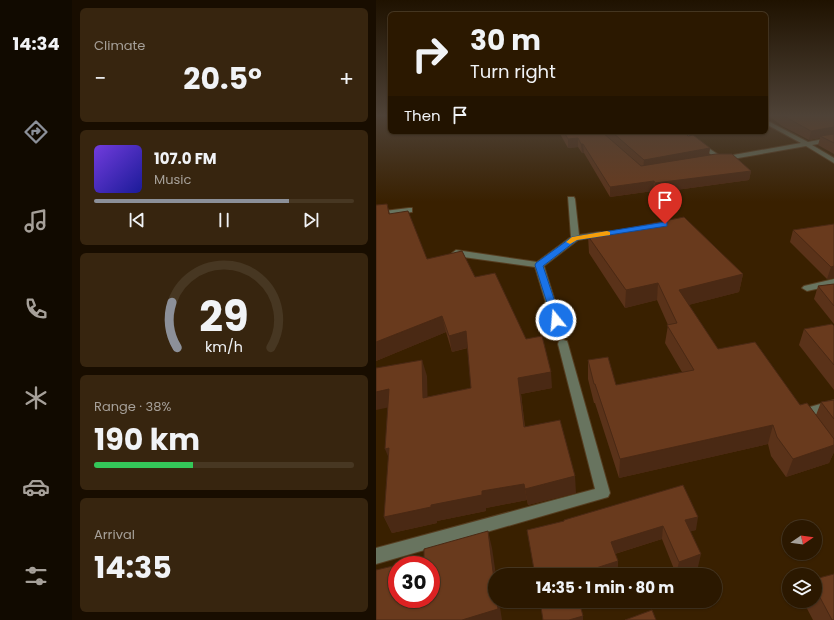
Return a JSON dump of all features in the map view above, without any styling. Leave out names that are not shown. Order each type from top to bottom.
[{"type":"street","points":[[698,144],[721,159]]},
{"type":"street","points":[[713,160],[807,144],[834,161]]},
{"type":"street","points":[[571,199],[575,238]]},
{"type":"street","points":[[376,214],[409,210]]},
{"type":"street","points":[[456,253],[539,265],[575,238],[612,232]]},
{"type":"street","points":[[376,556],[603,493],[562,339],[539,265]]},
{"type":"street","points":[[807,288],[834,282]]},
{"type":"street","points":[[815,432],[806,419],[807,412],[834,405]]},
{"type":"building","points":[[581,144],[616,144],[641,166],[716,154],[732,154],[751,171],[610,187],[583,144]]},
{"type":"building","points":[[626,144],[705,144],[710,148],[644,160]]},
{"type":"building","points":[[387,204],[389,214],[408,211],[427,259],[462,251],[475,277],[495,273],[526,339],[542,336],[551,372],[518,378],[524,427],[560,420],[575,476],[525,489],[524,484],[482,491],[482,495],[431,505],[431,507],[384,517],[389,448],[385,449],[389,389],[376,392],[376,368],[422,360],[423,398],[471,388],[466,331],[449,336],[442,316],[376,342],[376,205]]},
{"type":"building","points":[[684,217],[743,274],[679,290],[718,349],[755,342],[800,405],[807,403],[834,439],[834,445],[793,459],[777,437],[773,425],[620,459],[594,384],[588,360],[608,357],[616,385],[694,370],[667,325],[677,323],[658,283],[626,290],[588,236]]},
{"type":"building","points":[[834,224],[834,266],[831,267],[793,230]]},
{"type":"building","points":[[834,284],[834,306],[818,286]]},
{"type":"building","points":[[832,324],[834,326],[834,365],[804,329]]},
{"type":"building","points":[[834,400],[834,419],[821,402]]},
{"type":"building","points":[[683,485],[698,517],[685,520],[701,554],[679,562],[663,526],[611,542],[618,561],[596,568],[534,568],[527,530]]},
{"type":"building","points":[[488,531],[493,568],[488,568],[488,608],[498,609],[462,620],[376,620],[376,570],[388,567],[388,608],[440,608],[440,556],[424,556],[424,549]]},
{"type":"building","points":[[834,574],[834,620],[832,620],[822,601],[822,577]]},
{"type":"building","points":[[541,608],[581,608],[583,616],[569,620],[543,620]]},
{"type":"building","points":[[652,610],[656,620],[625,620]]},
{"type":"slow traffic","points":[[570,242],[575,238],[607,233]]},
{"type":"route","points":[[556,320],[539,265],[575,238],[665,224]]}]
